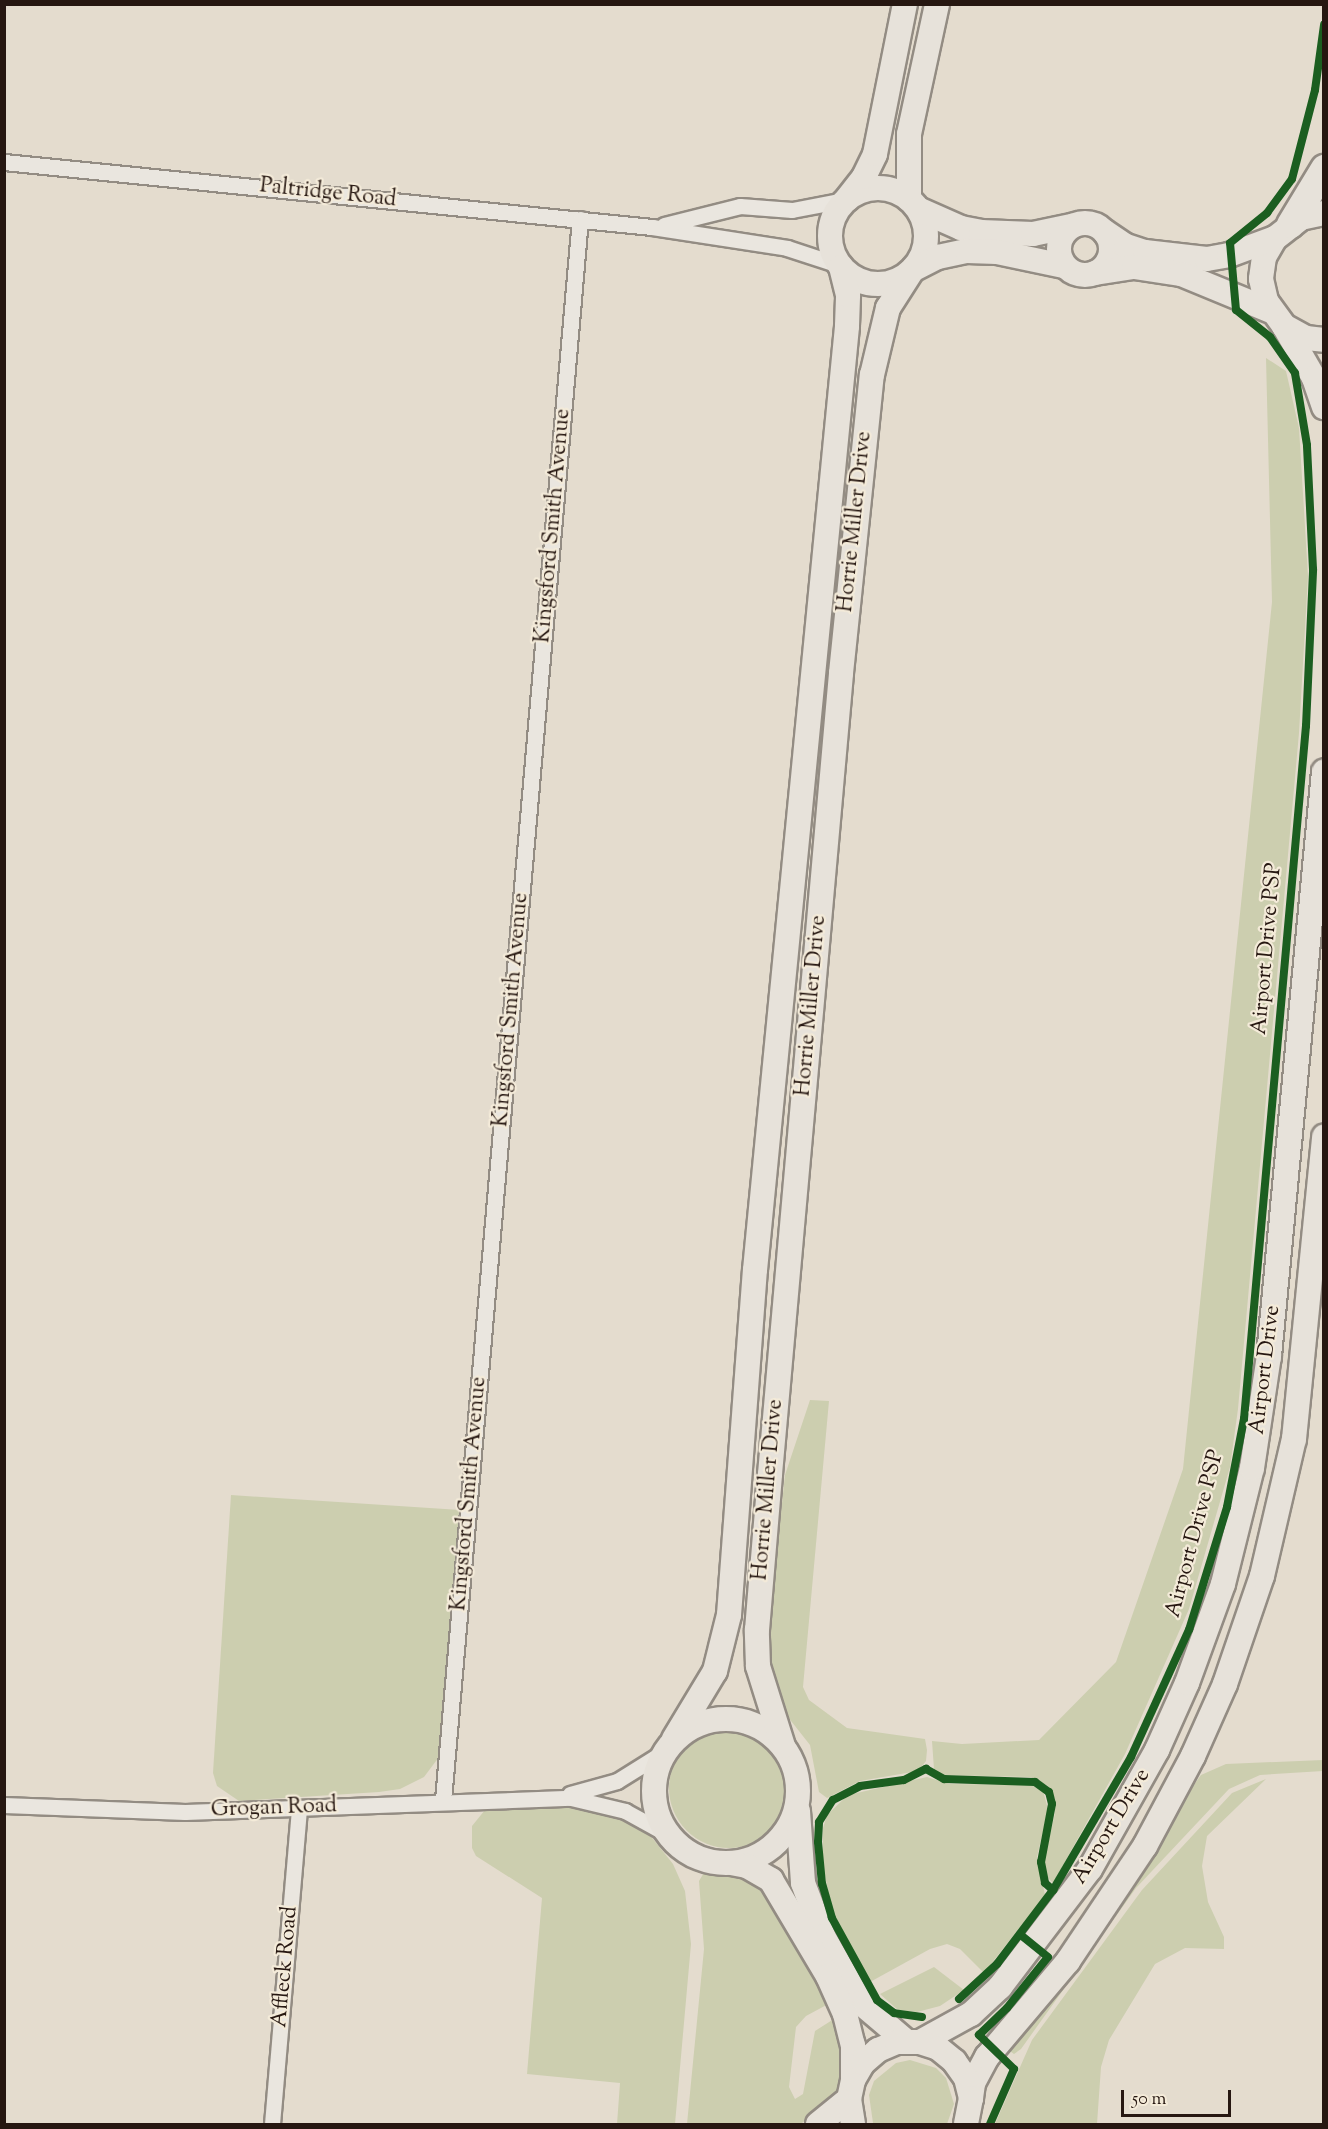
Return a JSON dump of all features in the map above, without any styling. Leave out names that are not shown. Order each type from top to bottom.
[{"type":"highway","points":[[1282,231],[1323,168]]},
{"type":"main road","points":[[905,4],[875,154],[864,177],[846,200],[831,225],[832,248],[840,266],[854,279],[873,284],[893,282],[938,257],[967,251],[997,252],[1064,266],[1080,275],[1134,267],[1181,274],[1278,318],[1306,338],[1323,340]]},
{"type":"main road","points":[[912,271],[926,242],[914,204],[909,134],[937,4]]},
{"type":"main road","points":[[846,200],[881,188],[961,228],[981,232],[1033,234],[1085,222],[1126,246],[1146,252],[1207,259],[1229,255],[1323,213]]},
{"type":"main road","points":[[1064,266],[1058,246],[1071,226]]},
{"type":"main road","points":[[1282,231],[1264,257],[1261,279],[1278,318],[1314,378],[1323,407]]},
{"type":"main road","points":[[1095,273],[1110,255],[1105,232]]},
{"type":"main road","name":"Horrie Miller Drive","points":[[669,1745],[715,1671],[729,1615],[755,1270],[847,326],[848,295],[840,266]]},
{"type":"main road","name":"Horrie Miller Drive","points":[[783,1746],[758,1666],[757,1630],[769,1485],[841,673],[872,375],[888,308],[912,271]]},
{"type":"main road","name":"Airport Drive","points":[[851,2089],[863,2063],[878,2050],[913,2042],[971,2014],[1000,1987],[1090,1869],[1157,1750],[1187,1683],[1223,1584],[1251,1478],[1269,1356],[1323,772]]},
{"type":"main road","name":"Airport Drive","points":[[966,2124],[973,2082],[987,2057],[1068,1961],[1145,1846],[1193,1756],[1229,1674],[1262,1576],[1294,1438],[1323,1136]]},
{"type":"main road","points":[[854,2124],[851,2089],[853,2045],[845,2014],[828,1976],[771,1880],[754,1869],[690,1854],[667,1834],[654,1802],[655,1775],[669,1745],[703,1722],[737,1719],[763,1728],[783,1746],[796,1772],[800,1865],[815,1919],[861,2003],[913,2042],[938,2048],[954,2061],[966,2078],[971,2098]]},
{"type":"main road","points":[[731,1863],[763,1853],[776,1843],[786,1831],[798,1800]]},
{"type":"main road","points":[[818,2124],[851,2089]]},
{"type":"street","name":"Paltridge Road","points":[[4,162],[652,227],[787,248],[840,266]]},
{"type":"street","name":"Paltridge Road","points":[[652,227],[734,207],[792,210],[846,200]]},
{"type":"street","name":"Kingsford Smith Avenue","points":[[443,1800],[580,219]]},
{"type":"street","name":"Grogan Road","points":[[543,1798],[604,1786],[669,1745]]},
{"type":"street","name":"Grogan Road","points":[[4,1805],[144,1812],[299,1810],[443,1800],[571,1798],[615,1808],[667,1834]]},
{"type":"street","name":"Affleck Road","points":[[272,2124],[299,1810]]},
{"type":"green space","points":[[1266,358],[1286,371],[1299,428],[1308,576],[1299,733],[1238,1409],[1230,1467],[1189,1609],[1125,1754],[1053,1883],[1047,1877],[1044,1861],[1055,1813],[1055,1799],[1048,1786],[1031,1777],[942,1775],[934,1769],[932,1741],[962,1744],[1039,1740],[1116,1662],[1183,1469],[1272,602]]},
{"type":"green space","points":[[810,1400],[829,1401],[803,1687],[809,1700],[847,1728],[925,1739],[927,1750],[926,1761],[918,1771],[860,1781],[827,1798],[819,1792],[810,1745],[784,1712],[771,1669],[770,1616],[785,1475]]},
{"type":"green space","points":[[231,1495],[460,1510],[442,1753],[424,1777],[400,1789],[379,1792],[239,1801],[217,1786],[213,1773]]},
{"type":"green space","points":[[729,1728],[752,1732],[772,1745],[785,1765],[789,1788],[785,1811],[772,1831],[752,1844],[729,1848],[706,1844],[686,1831],[673,1811],[669,1788],[673,1765],[686,1745],[706,1732]]},
{"type":"green space","points":[[1323,1760],[1323,1771],[1260,1775],[1229,1789],[1136,1888],[1021,2049],[1014,2054],[1007,2049],[1201,1775],[1226,1764]]},
{"type":"green space","points":[[927,1777],[949,1784],[1033,1785],[1043,1791],[1048,1809],[1037,1857],[1045,1895],[984,1973],[960,1949],[947,1944],[930,1949],[870,1982],[832,1910],[823,1866],[823,1828],[827,1815],[848,1795]]},
{"type":"green space","points":[[1266,1779],[1207,1836],[1202,1866],[1208,1902],[1224,1937],[1224,1949],[1185,1948],[1155,1964],[1109,2040],[1101,2067],[1097,2124],[995,2124],[1032,2040],[1142,1890],[1232,1793]]},
{"type":"green space","points":[[576,1807],[616,1815],[649,1834],[673,1864],[685,1891],[691,1944],[675,2124],[617,2124],[620,2083],[527,2074],[542,1898],[476,1856],[472,1848],[472,1826],[485,1810]]},
{"type":"green space","points":[[720,1870],[759,1882],[832,2002],[806,2016],[796,2027],[789,2087],[795,2099],[803,2094],[815,2031],[837,2017],[846,2066],[840,2089],[819,2113],[800,2124],[687,2124],[704,1949],[699,1881],[705,1871]]},
{"type":"green space","points":[[934,1967],[964,1990],[940,2006],[917,2012],[898,2010],[880,1994]]},
{"type":"green space","points":[[910,2060],[936,2068],[946,2078],[954,2104],[947,2124],[873,2123],[869,2095],[874,2081],[896,2063]]},
{"type":"cycle path","name":"Airport Drive PSP","points":[[959,1999],[997,1964],[1053,1890],[1131,1757],[1189,1630],[1227,1507],[1244,1419],[1306,726],[1313,569],[1307,445],[1295,373],[1270,337],[1236,310],[1230,243],[1267,213],[1292,179],[1315,90],[1324,25]]},
{"type":"cycle path","points":[[922,2017],[894,2013],[877,2000],[832,1918],[822,1884],[818,1842],[819,1822],[833,1800],[860,1786],[904,1780],[926,1769],[944,1779],[1035,1782],[1049,1792],[1052,1804],[1041,1862],[1045,1883],[1053,1890]]},
{"type":"cycle path","points":[[990,2124],[1014,2069],[979,2035],[1007,2008],[1048,1957],[1020,1934]]}]
